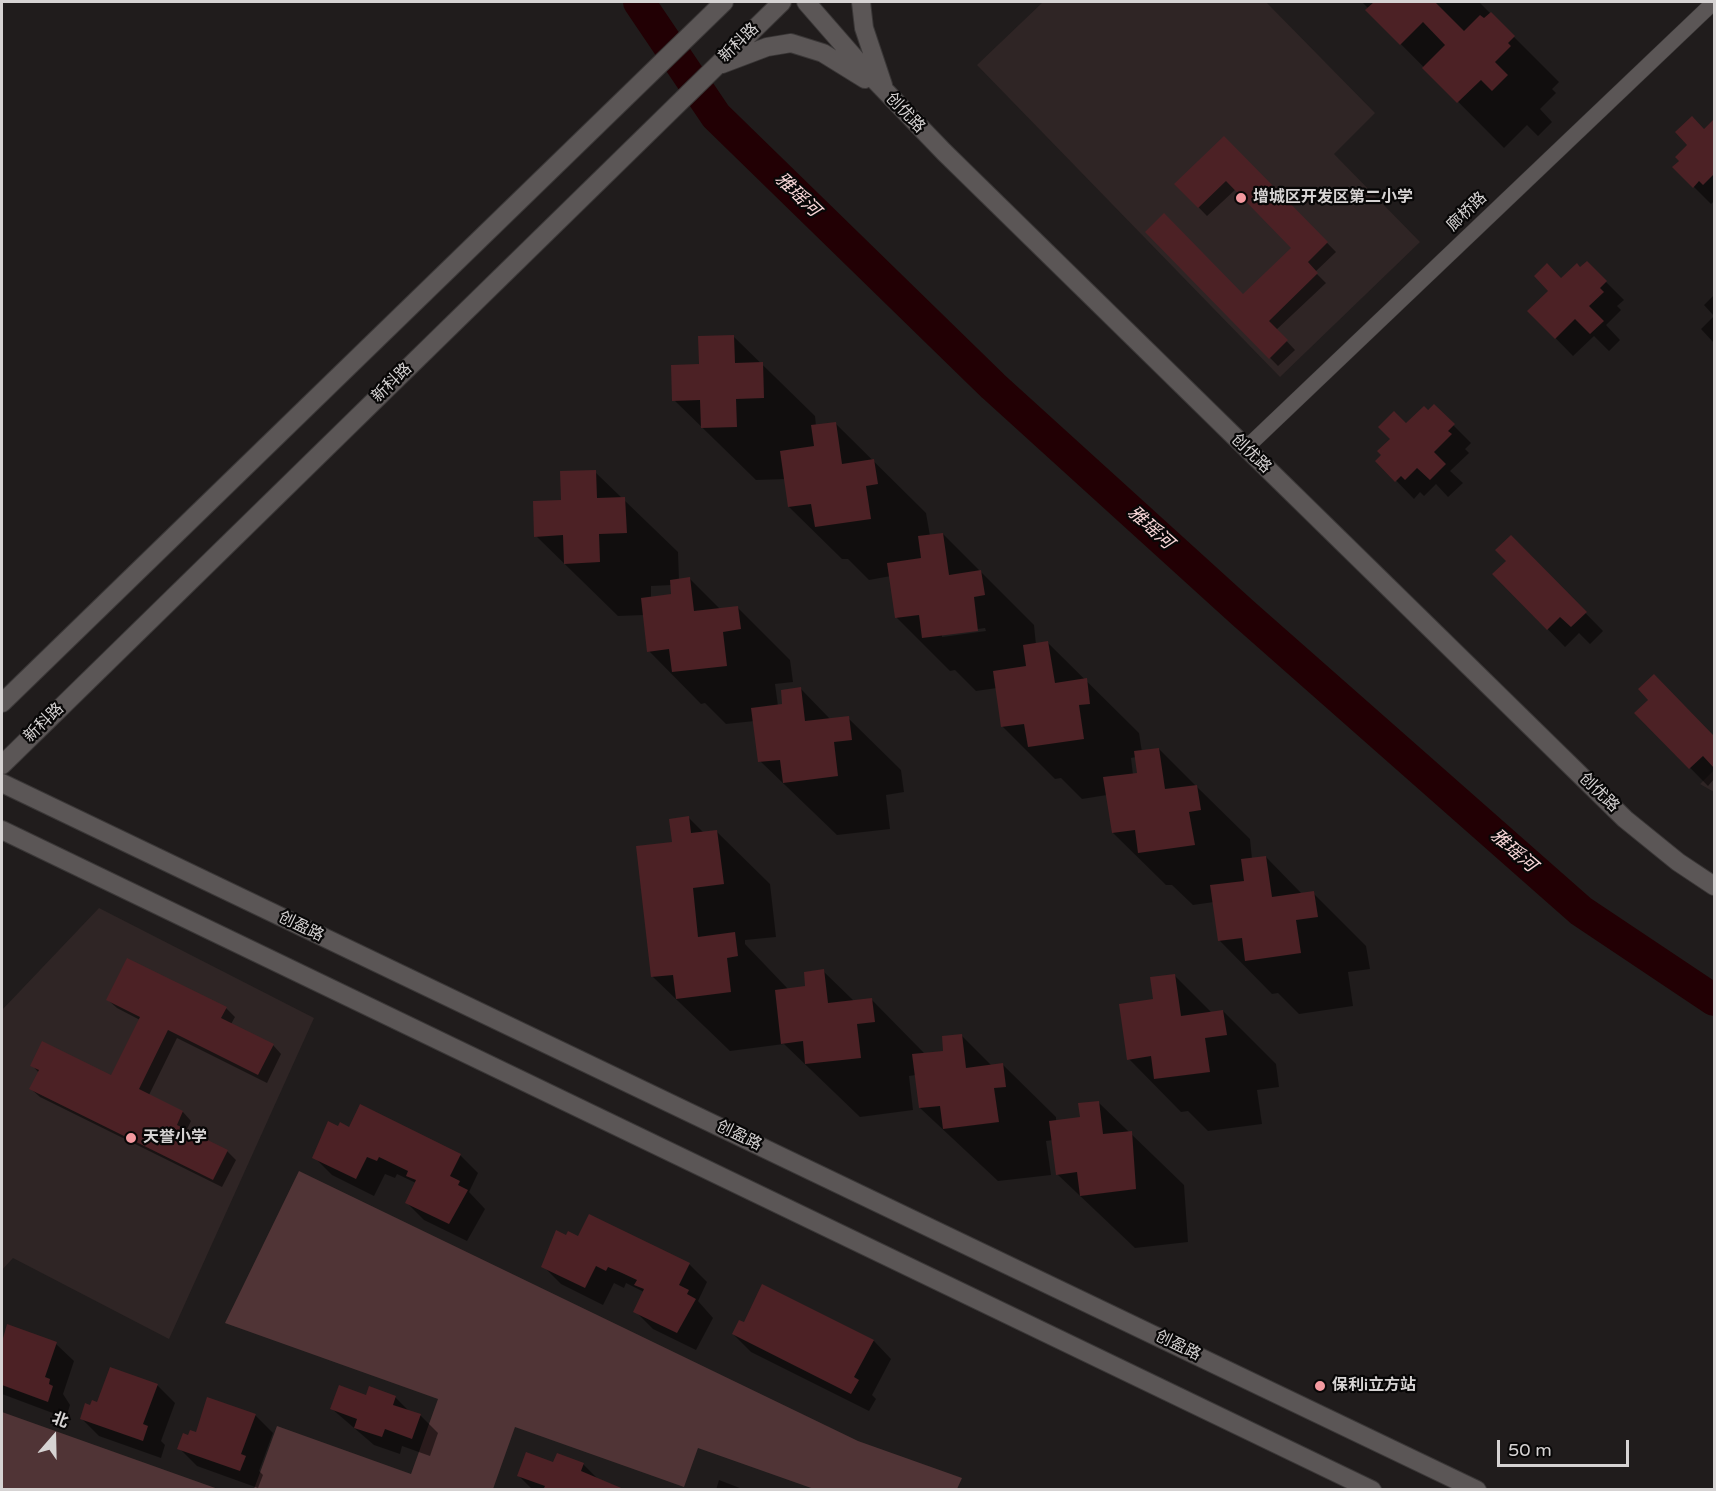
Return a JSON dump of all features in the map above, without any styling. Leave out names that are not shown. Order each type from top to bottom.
[{"type":"street","points":[[686,39],[703,2]]},
{"type":"street","points":[[2,703],[724,2]]},
{"type":"street","name":"新科路","points":[[2,765],[782,2]]},
{"type":"street","name":"创优路","points":[[806,2],[886,93],[1625,819],[1678,862],[1714,886]]},
{"type":"street","points":[[861,2],[864,27],[886,93]]},
{"type":"street","name":"廊桥路","points":[[1246,448],[1714,2]]},
{"type":"street","points":[[715,67],[767,47],[779,44],[802,44],[823,53],[886,93]]},
{"type":"street","name":"创盈路","points":[[2,783],[1477,1490]]},
{"type":"street","points":[[2,830],[1372,1490]]},
{"type":"shaded area","name":"增城区开发区第二小学","points":[[1043,2],[1266,2],[1375,113],[1334,154],[1420,242],[1280,377],[977,65]]},
{"type":"shaded area","points":[[1714,770],[1714,792],[1700,784]]},
{"type":"shaded area","name":"天誉小学","points":[[99,908],[314,1018],[169,1339],[13,1258],[2,1270],[2,1010]]},
{"type":"shaded area","points":[[299,1171],[858,1441],[962,1478],[957,1489],[814,1489],[698,1448],[684,1487],[515,1427],[493,1489],[254,1489],[277,1426],[411,1474],[438,1399],[225,1323]]},
{"type":"shaded area","points":[[2,1412],[218,1489],[2,1489]]},
{"type":"building","points":[[1374,2],[1435,2],[1464,31],[1480,15],[1484,18],[1491,12],[1515,36],[1508,43],[1511,46],[1495,62],[1508,75],[1492,91],[1481,80],[1457,103],[1422,68],[1445,45],[1423,22],[1400,45],[1365,10]]},
{"type":"building","points":[[1692,116],[1704,129],[1714,119],[1714,174],[1703,185],[1699,181],[1693,188],[1672,167],[1679,161],[1675,157],[1687,145],[1675,132]]},
{"type":"building","points":[[1224,136],[1328,242],[1308,262],[1318,273],[1269,321],[1288,340],[1269,359],[1145,232],[1164,213],[1243,294],[1291,248],[1226,181],[1198,208],[1174,184]]},
{"type":"building","points":[[1587,261],[1607,281],[1600,288],[1604,292],[1589,306],[1604,321],[1590,334],[1575,319],[1555,339],[1527,311],[1548,291],[1534,276],[1547,263],[1561,278],[1577,263],[1580,267]]},
{"type":"building","points":[[734,335],[735,363],[763,362],[764,398],[736,399],[737,427],[701,428],[700,400],[672,401],[671,365],[699,364],[698,336]]},
{"type":"building","points":[[1434,404],[1455,424],[1448,431],[1452,434],[1434,452],[1446,464],[1430,480],[1417,468],[1405,480],[1401,476],[1395,482],[1375,461],[1381,455],[1377,451],[1390,439],[1378,427],[1394,411],[1406,423],[1424,406],[1428,410]]},
{"type":"building","points":[[836,422],[842,464],[874,459],[878,484],[866,486],[871,519],[815,527],[811,504],[788,507],[780,451],[814,446],[811,425]]},
{"type":"building","points":[[596,470],[597,498],[625,497],[627,533],[599,534],[600,562],[564,564],[563,535],[534,537],[533,501],[561,500],[560,471]]},
{"type":"building","points":[[943,533],[949,575],[981,570],[985,595],[974,597],[978,631],[922,638],[919,615],[895,618],[887,563],[921,558],[918,536]]},
{"type":"building","points":[[1511,535],[1587,612],[1571,627],[1560,617],[1547,630],[1492,574],[1506,561],[1495,550]]},
{"type":"building","points":[[690,577],[694,611],[738,606],[741,629],[723,632],[727,666],[672,672],[669,649],[647,652],[641,598],[671,594],[670,580]]},
{"type":"building","points":[[1048,641],[1055,683],[1087,678],[1090,704],[1079,705],[1084,739],[1028,747],[1024,724],[1001,727],[993,671],[1026,666],[1023,645]]},
{"type":"building","points":[[1654,674],[1714,736],[1714,768],[1703,756],[1689,769],[1634,713],[1648,700],[1638,689]]},
{"type":"building","points":[[801,687],[805,721],[849,716],[852,740],[834,742],[838,776],[783,783],[780,760],[758,762],[751,708],[782,704],[781,690]]},
{"type":"building","points":[[1159,748],[1165,789],[1197,785],[1201,810],[1189,812],[1195,845],[1138,853],[1135,830],[1112,833],[1103,777],[1137,773],[1134,751]]},
{"type":"building","points":[[689,816],[691,833],[717,830],[724,884],[693,888],[698,937],[735,932],[738,956],[727,958],[731,992],[676,999],[673,975],[651,977],[636,846],[672,842],[669,819]]},
{"type":"building","points":[[1266,856],[1272,897],[1314,891],[1318,917],[1296,920],[1301,953],[1245,961],[1242,938],[1218,941],[1210,885],[1244,881],[1241,859]]},
{"type":"building","points":[[127,958],[227,1007],[221,1018],[274,1044],[258,1075],[168,1030],[139,1089],[183,1111],[177,1125],[228,1150],[213,1180],[29,1089],[39,1070],[30,1066],[42,1041],[111,1075],[140,1017],[106,1000]]},
{"type":"building","points":[[824,969],[828,1003],[872,998],[875,1022],[857,1024],[861,1058],[805,1064],[803,1041],[781,1044],[775,990],[805,986],[804,972]]},
{"type":"building","points":[[1175,974],[1181,1016],[1223,1010],[1227,1035],[1205,1038],[1210,1072],[1154,1079],[1151,1056],[1127,1060],[1119,1004],[1153,999],[1150,977]]},
{"type":"building","points":[[962,1034],[966,1068],[1003,1063],[1006,1087],[994,1088],[999,1122],[943,1129],[940,1106],[919,1108],[912,1054],[943,1051],[942,1036]]},
{"type":"building","points":[[1099,1101],[1103,1134],[1132,1131],[1136,1189],[1080,1196],[1077,1172],[1056,1175],[1049,1121],[1080,1117],[1078,1103]]},
{"type":"building","points":[[360,1104],[461,1154],[450,1176],[460,1181],[458,1185],[468,1190],[449,1224],[405,1203],[416,1180],[406,1176],[408,1171],[379,1157],[377,1161],[367,1157],[356,1179],[312,1158],[328,1121],[338,1126],[340,1122],[349,1127]]},
{"type":"building","points":[[589,1214],[690,1263],[679,1285],[689,1290],[687,1294],[696,1299],[677,1333],[633,1312],[644,1289],[634,1285],[637,1280],[608,1267],[606,1271],[596,1266],[585,1288],[541,1267],[556,1230],[566,1235],[568,1231],[578,1236]]},
{"type":"building","points":[[762,1284],[874,1340],[854,1377],[859,1380],[851,1394],[732,1334],[739,1320],[744,1322]]},
{"type":"building","points":[[7,1324],[57,1342],[45,1377],[50,1379],[49,1384],[53,1386],[48,1402],[2,1385],[2,1342]]},
{"type":"building","points":[[110,1367],[158,1384],[143,1424],[148,1426],[143,1441],[80,1419],[85,1403],[90,1405],[92,1400],[97,1402]]},
{"type":"building","points":[[339,1385],[366,1395],[369,1386],[396,1396],[393,1405],[421,1414],[412,1439],[385,1429],[382,1437],[354,1428],[357,1419],[330,1409]]},
{"type":"building","points":[[207,1397],[256,1414],[241,1454],[246,1456],[240,1471],[177,1449],[183,1433],[188,1435],[190,1430],[196,1432]]},
{"type":"building","points":[[526,1452],[553,1462],[557,1453],[584,1463],[581,1471],[626,1490],[543,1490],[545,1486],[517,1476]]},
{"type":"waterway","name":"雅瑶河","points":[[639,2],[716,116],[993,386],[1243,613],[1581,911],[1714,1000]]},
{"type":"place","name":"增城区开发区第二小学","points":[[1241,198]]},
{"type":"place","name":"天誉小学","points":[[131,1138]]},
{"type":"place","name":"保利i立方站","points":[[1320,1386]]}]
